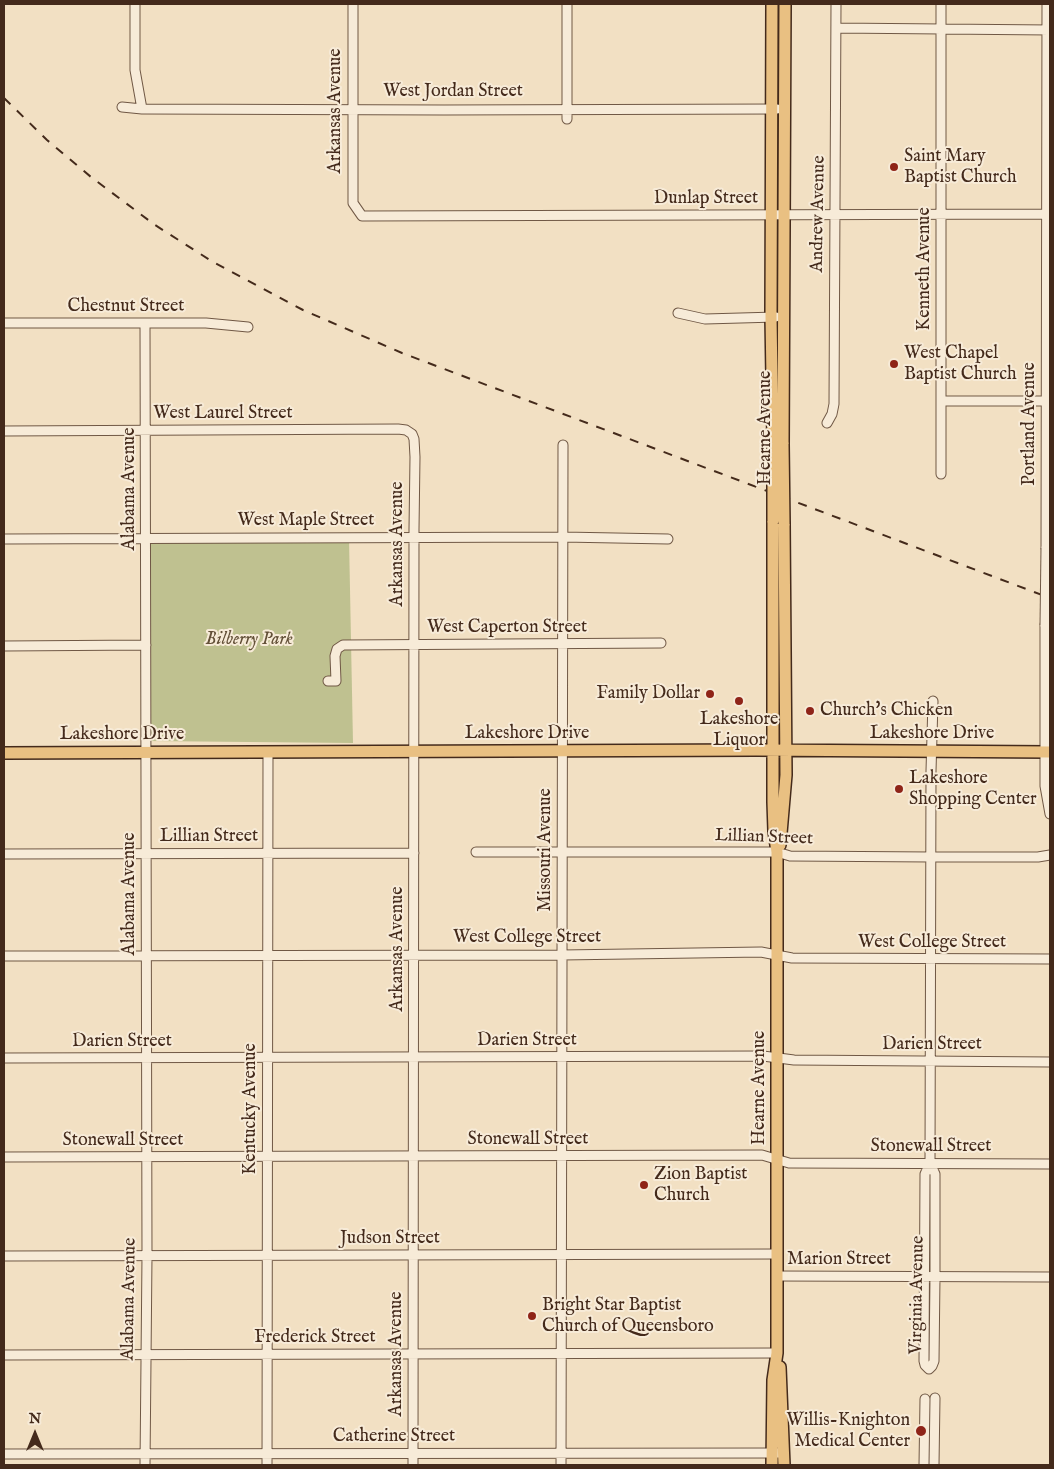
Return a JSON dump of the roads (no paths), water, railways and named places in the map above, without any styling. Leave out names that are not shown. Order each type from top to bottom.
[{"type":"main road","name":"Hearne Avenue","points":[[772,4],[771,317],[786,651],[786,751],[782,828],[777,852]]},
{"type":"main road","name":"Hearne Avenue","points":[[778,442],[784,317],[785,4]]},
{"type":"main road","name":"Hearne Avenue","points":[[779,523],[772,650],[774,831],[777,852],[777,1353],[782,1397],[784,1465]]},
{"type":"main road","points":[[772,650],[786,651]]},
{"type":"main road","name":"Lakeshore Drive","points":[[4,753],[1048,752]]},
{"type":"main road","name":"Hearne Avenue","points":[[772,1465],[773,1380],[777,1353]]},
{"type":"street","points":[[135,4],[135,70],[142,109]]},
{"type":"street","name":"Arkansas Avenue","points":[[353,4],[353,203],[362,216]]},
{"type":"street","points":[[567,119],[568,4]]},
{"type":"street","name":"Andrew Avenue","points":[[826,423],[832,414],[834,404],[836,4]]},
{"type":"street","name":"Kenneth Avenue","points":[[941,4],[941,474]]},
{"type":"street","name":"Portland Avenue","points":[[1047,4],[1049,30],[1049,214],[1045,625],[1048,752],[1045,786],[1050,814]]},
{"type":"street","points":[[772,26],[785,26]]},
{"type":"street","points":[[836,28],[1049,30]]},
{"type":"street","name":"West Jordan Street","points":[[122,107],[142,109],[785,109]]},
{"type":"street","name":"Dunlap Street","points":[[362,216],[1049,214]]},
{"type":"street","points":[[678,312],[705,319],[784,317]]},
{"type":"street","name":"Alabama Avenue","points":[[145,323],[147,853],[145,1465]]},
{"type":"street","name":"Chestnut Street","points":[[4,324],[206,323],[248,327]]},
{"type":"street","points":[[941,400],[1048,401]]},
{"type":"street","name":"West Laurel Street","points":[[4,431],[398,429],[406,430],[412,434]]},
{"type":"street","name":"Arkansas Avenue","points":[[412,434],[416,446],[414,538],[413,1465]]},
{"type":"street","name":"Missouri Avenue","points":[[561,1465],[563,445]]},
{"type":"street","name":"West Maple Street","points":[[4,539],[563,537],[668,539]]},
{"type":"street","name":"West Caperton Street","points":[[328,681],[336,681],[336,656],[338,649],[343,646],[661,643]]},
{"type":"street","points":[[4,646],[146,645]]},
{"type":"street","name":"Virginia Avenue","points":[[930,1163],[935,1174],[935,1276],[934,1361],[929,1369],[924,1361],[925,1174],[930,1163],[930,771],[933,701]]},
{"type":"street","name":"Kentucky Avenue","points":[[267,1465],[268,752]]},
{"type":"street","name":"Lillian Street","points":[[476,852],[777,852],[790,856],[931,857],[1038,857],[1050,855]]},
{"type":"street","name":"Lillian Street","points":[[4,854],[414,853]]},
{"type":"street","name":"West College Street","points":[[4,956],[562,955],[761,952],[792,958],[1050,959]]},
{"type":"street","name":"Darien Street","points":[[4,1058],[763,1056],[794,1060],[1050,1062]]},
{"type":"street","name":"Stonewall Street","points":[[4,1157],[762,1155],[789,1163],[1050,1164]]},
{"type":"street","name":"Judson Street","points":[[4,1256],[777,1254]]},
{"type":"street","name":"Marion Street","points":[[777,1276],[1050,1277]]},
{"type":"street","name":"Frederick Street","points":[[4,1355],[777,1353]]},
{"type":"street","points":[[934,1465],[935,1398]]},
{"type":"street","points":[[924,1465],[925,1399]]},
{"type":"street","name":"Catherine Street","points":[[4,1454],[784,1453]]},
{"type":"railway","points":[[4,98],[47,140],[91,177],[155,225],[213,262],[303,310],[402,353],[1050,598]]},
{"type":"place","name":"Saint Mary Baptist Church","points":[[894,167]]},
{"type":"place","name":"West Chapel Baptist Church","points":[[894,364]]},
{"type":"place","name":"Family Dollar","points":[[710,694]]},
{"type":"place","name":"Lakeshore Liquor","points":[[739,701]]},
{"type":"place","name":"Church's Chicken","points":[[810,711]]},
{"type":"place","name":"Lakeshore Shopping Center","points":[[899,789]]},
{"type":"place","name":"Zion Baptist Church","points":[[644,1185]]},
{"type":"place","name":"Bright Star Baptist Church of Queensboro","points":[[532,1316]]},
{"type":"place","name":"Willis-Knighton Medical Center","points":[[921,1431]]},
{"type":"park label","name":"Bilberry Park","points":[[249,640]]}]
